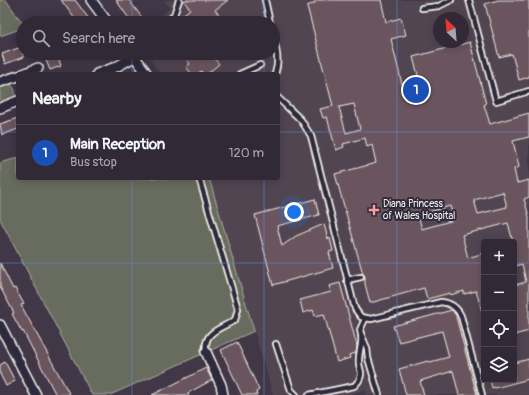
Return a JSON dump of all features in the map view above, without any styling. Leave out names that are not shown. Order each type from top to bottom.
[{"type":"street","points":[[91,0],[103,16]]},
{"type":"street","points":[[103,72],[116,68],[126,60]]},
{"type":"street","points":[[137,60],[146,72]]},
{"type":"street","points":[[30,72],[38,68]]},
{"type":"street","points":[[0,82],[16,78]]},
{"type":"street","points":[[0,108],[16,102]]},
{"type":"street","points":[[0,325],[36,395]]},
{"type":"street","points":[[206,352],[221,385],[223,395]]},
{"type":"lane","points":[[173,16],[179,0]]},
{"type":"lane","points":[[265,0],[268,16]]},
{"type":"lane","points":[[422,8],[439,6],[451,0]]},
{"type":"lane","points":[[469,0],[496,101],[529,91]]},
{"type":"lane","points":[[276,72],[278,60]]},
{"type":"lane","points":[[244,72],[260,65]]},
{"type":"lane","points":[[280,100],[301,120],[311,136],[355,309],[365,318],[371,319],[441,302],[451,304],[461,316],[482,395]]},
{"type":"lane","points":[[200,180],[238,309],[235,320],[213,332],[208,337],[205,344],[206,352]]},
{"type":"lane","points":[[347,280],[360,276]]},
{"type":"lane","points":[[309,395],[354,386],[361,378],[362,371],[359,363],[362,341],[360,330],[365,318]]},
{"type":"lane","points":[[361,334],[367,348],[368,358],[379,395]]},
{"type":"lane","points":[[276,344],[291,390],[296,395]]},
{"type":"shaded area","name":"Diana Princess of Wales Hospital","points":[[164,0],[529,0],[529,395],[367,395],[365,390],[346,395],[273,395],[210,180],[280,180],[280,72],[159,72],[151,60],[280,60],[280,16],[160,16],[170,8]]},
{"type":"green space","points":[[0,0],[6,0],[17,16],[16,16],[16,30],[0,36]]},
{"type":"green space","points":[[7,83],[14,88],[15,96],[0,103],[0,86]]},
{"type":"green space","points":[[16,159],[16,180],[210,180],[254,331],[110,395],[92,395],[0,219],[0,163]]},
{"type":"building","points":[[61,0],[75,0],[87,16],[73,16]]},
{"type":"building","points":[[116,0],[129,0],[141,16],[127,16]]},
{"type":"building","points":[[183,0],[228,0],[215,10],[220,16],[181,16],[190,9]]},
{"type":"building","points":[[315,0],[381,0],[386,22],[401,18],[406,35],[391,39],[402,84],[419,79],[413,57],[447,48],[469,48],[470,42],[486,104],[484,105],[490,124],[529,113],[529,137],[513,141],[519,167],[514,169],[517,183],[529,180],[529,197],[524,199],[529,217],[529,331],[517,334],[517,284],[526,282],[522,264],[517,265],[517,239],[512,239],[508,223],[462,235],[468,258],[481,254],[481,308],[476,291],[464,294],[464,291],[450,295],[450,293],[427,299],[424,288],[370,303],[365,284],[365,276],[363,274],[335,174],[376,163],[372,145],[367,147],[365,138],[343,144],[344,147],[336,150],[327,117],[323,118],[320,109],[333,106],[307,6],[315,3]],"holes":[[[354,104],[360,129],[346,133],[339,107]],[[503,192],[507,207],[478,214],[474,200]],[[450,206],[454,220],[422,229],[418,215]]]},
{"type":"building","points":[[498,0],[529,0],[529,77],[519,80],[512,54],[499,57],[485,4]]},
{"type":"building","points":[[16,49],[16,60],[5,64],[2,54]]},
{"type":"building","points":[[46,60],[59,60],[61,66],[50,70]]},
{"type":"building","points":[[187,60],[216,60],[219,64],[209,72],[190,72],[186,67],[190,64]]},
{"type":"building","points":[[16,119],[16,130],[2,135],[0,124]]},
{"type":"building","points":[[315,199],[319,215],[277,226],[282,246],[296,236],[324,224],[328,239],[330,238],[333,251],[329,252],[333,268],[273,285],[255,215]]},
{"type":"building","points":[[0,263],[13,289],[15,288],[24,304],[21,305],[70,395],[56,395],[23,331],[22,332],[12,314],[14,313],[0,287]]},
{"type":"building","points":[[340,283],[357,346],[356,353],[349,355],[350,358],[337,362],[324,314],[315,316],[313,310],[303,313],[300,300],[331,292],[329,286]]},
{"type":"building","points":[[452,310],[457,317],[477,395],[459,395],[453,371],[420,381],[424,395],[406,395],[399,369],[449,357],[442,331],[399,342],[393,326]]},
{"type":"building","points":[[237,342],[259,390],[256,392],[257,395],[242,395],[221,350]]},
{"type":"building","points":[[529,359],[529,379],[517,382],[517,362]]},
{"type":"building","points":[[5,362],[15,381],[6,386],[0,374],[0,365]]},
{"type":"building","points":[[206,368],[212,380],[188,393],[189,395],[152,395]]},
{"type":"building","points":[[491,383],[514,383],[495,388],[492,388]]},
{"type":"place","name":"Main Reception","points":[[416,90]]},
{"type":"place","name":"Diana Princess of Wales Hospital","points":[[374,210]]}]
